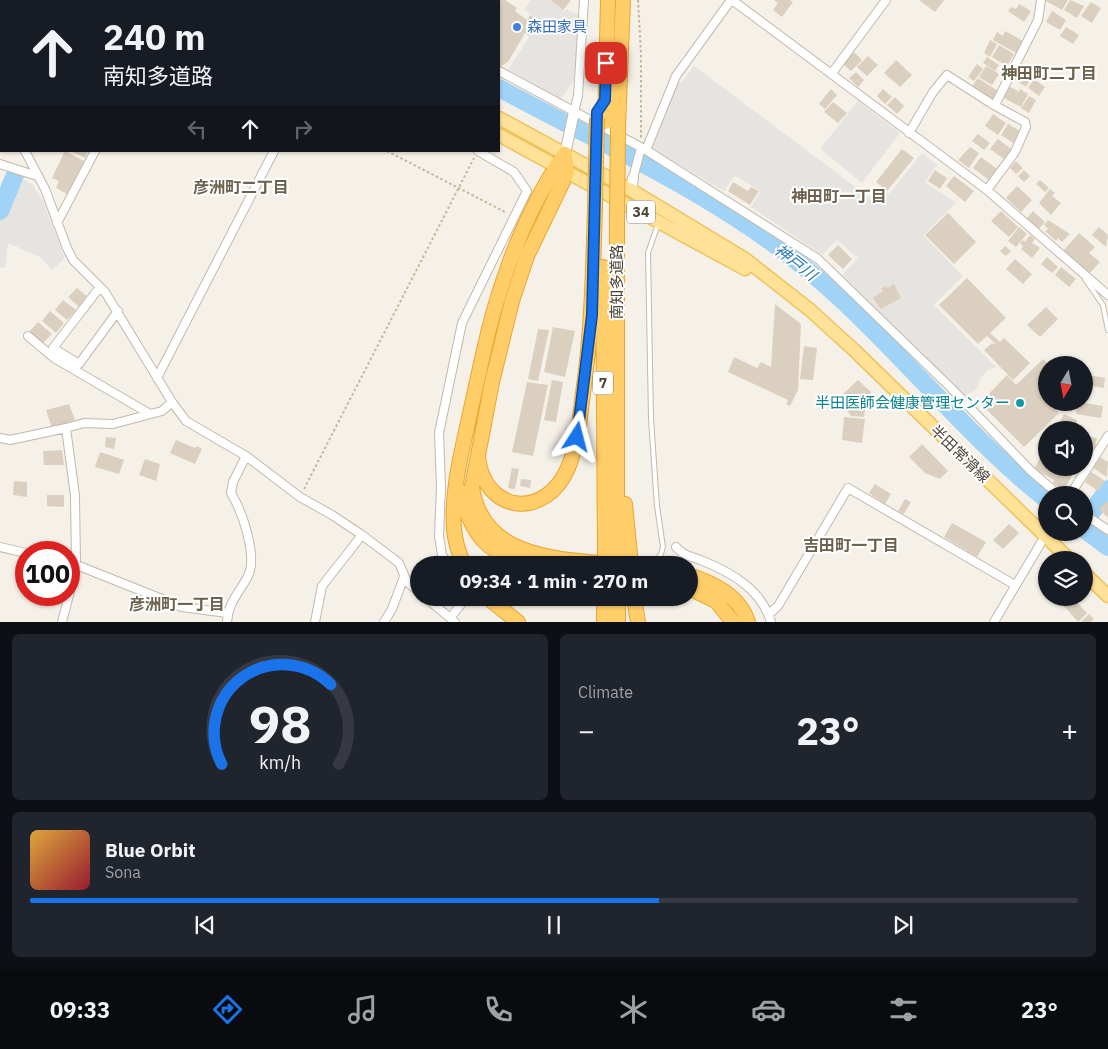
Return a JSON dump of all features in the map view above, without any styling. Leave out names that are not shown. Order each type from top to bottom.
[{"type":"highway","name":"南知多道路","points":[[608,0],[605,100],[617,219],[619,556]]},
{"type":"highway","name":"南知多道路","points":[[619,556],[599,210],[606,122],[623,0]]},
{"type":"highway","points":[[556,556],[544,555],[518,548],[495,535],[480,515],[474,503],[472,486],[477,452],[519,278],[561,170],[566,149]]},
{"type":"highway","points":[[461,556],[454,530],[458,468],[478,378],[503,281],[515,248],[561,170]]},
{"type":"highway","points":[[477,452],[480,471],[486,484],[496,495],[508,502],[523,505],[536,502],[558,484],[568,468],[579,426],[589,353],[599,210]]},
{"type":"highway","points":[[457,485],[471,526],[480,538],[504,556]]},
{"type":"highway","points":[[698,578],[710,583],[733,598],[748,622]]},
{"type":"highway","points":[[698,592],[716,601],[733,622]]},
{"type":"highway","points":[[498,606],[518,622]]},
{"type":"highway","points":[[604,606],[604,622]]},
{"type":"highway","points":[[618,606],[618,622]]},
{"type":"highway","points":[[635,606],[638,622]]},
{"type":"main road","name":"半田常滑線","points":[[500,118],[566,149],[632,184],[744,260],[810,310],[1038,526]]},
{"type":"main road","name":"半田常滑線","points":[[500,136],[782,289]]},
{"type":"main road","name":"半田常滑線","points":[[1052,541],[1062,551]]},
{"type":"main road","points":[[1093,582],[1108,596]]},
{"type":"street","points":[[566,149],[578,96],[584,0]]},
{"type":"street","points":[[632,184],[642,150],[676,76],[732,0],[988,190],[1108,296]]},
{"type":"street","points":[[832,73],[886,0]]},
{"type":"street","points":[[995,105],[1038,20],[1041,0]]},
{"type":"street","points":[[500,72],[642,150],[818,260],[944,381],[1031,471],[1048,486]]},
{"type":"street","points":[[909,133],[933,92],[947,75],[1025,122],[1026,127],[1015,152],[988,190]]},
{"type":"street","points":[[25,152],[45,189],[73,260],[100,287],[118,311],[157,378],[186,421],[246,456],[300,497],[362,535],[398,563],[404,577],[410,583]]},
{"type":"street","points":[[58,223],[94,152]]},
{"type":"street","points":[[157,378],[273,152]]},
{"type":"street","points":[[443,556],[439,536],[441,486],[439,433],[462,323],[527,191],[514,172],[480,152]]},
{"type":"street","points":[[0,164],[37,176]]},
{"type":"street","points":[[100,287],[53,348],[79,364],[118,311]]},
{"type":"street","points":[[28,336],[54,358],[150,414]]},
{"type":"street","points":[[0,438],[10,440],[84,423],[113,424],[162,411],[172,402]]},
{"type":"street","points":[[66,428],[75,496],[73,541]]},
{"type":"street","points":[[1076,486],[1108,436]]},
{"type":"street","points":[[227,622],[227,613],[233,597],[248,577],[251,568],[252,558],[240,513],[231,493],[233,482],[246,456]]},
{"type":"street","points":[[676,546],[683,555],[731,573],[751,589],[770,618],[848,488],[1016,585]]},
{"type":"street","points":[[1093,519],[1107,527]]},
{"type":"street","points":[[315,622],[322,586],[362,535]]},
{"type":"street","points":[[994,622],[1042,541]]},
{"type":"street","points":[[0,547],[15,550]]},
{"type":"street","points":[[80,566],[182,607],[227,613]]},
{"type":"street","points":[[384,622],[392,609],[404,577]]},
{"type":"street","points":[[62,622],[66,606]]},
{"type":"street","points":[[435,606],[452,620],[461,606]]},
{"type":"lane","points":[[659,222],[648,253],[652,442],[663,547],[660,556]]},
{"type":"lane","points":[[1081,274],[1103,305],[1108,330]]},
{"type":"path","points":[[638,0],[641,54],[642,150]]},
{"type":"path","points":[[389,152],[514,216]]},
{"type":"path","points":[[300,497],[477,152]]},
{"type":"shaded area","points":[[531,0],[549,0],[564,11],[566,9],[579,15],[574,80],[561,99],[508,70],[540,20],[524,10]]},
{"type":"shaded area","points":[[694,66],[870,198],[878,186],[889,194],[922,153],[937,165],[925,182],[956,203],[923,235],[963,276],[934,305],[996,367],[988,370],[981,378],[977,388],[964,397],[842,275],[858,258],[837,240],[822,255],[751,207],[761,191],[735,176],[724,191],[652,149],[677,82],[681,83]]},
{"type":"shaded area","points":[[858,101],[900,133],[862,183],[820,149]]},
{"type":"shaded area","points":[[19,177],[32,184],[43,201],[65,258],[52,270],[40,257],[8,243],[5,268],[0,267],[0,219]]},
{"type":"building","name":"森田家具","points":[[500,0],[505,0],[517,8],[515,11],[527,20],[530,15],[539,20],[529,36],[525,33],[508,62],[501,66]]},
{"type":"building","points":[[550,0],[571,0],[563,10]]},
{"type":"building","points":[[774,0],[790,0],[793,2],[782,17],[773,10],[778,3]]},
{"type":"building","points":[[919,0],[944,0],[935,12]]},
{"type":"building","points":[[1044,0],[1068,0],[1062,10]]},
{"type":"building","points":[[1070,0],[1084,6],[1077,18],[1064,10]]},
{"type":"building","points":[[1091,2],[1101,8],[1092,23],[1081,16]]},
{"type":"building","points":[[1019,4],[1031,11],[1024,22],[1008,11],[1011,7],[1016,9]]},
{"type":"building","points":[[1052,11],[1066,20],[1060,30],[1046,22]]},
{"type":"building","points":[[1066,27],[1079,35],[1073,44],[1060,36]]},
{"type":"building","points":[[1005,31],[1023,41],[1016,53],[993,40],[997,32],[1003,36]]},
{"type":"building","points":[[990,40],[997,44],[990,57],[984,53]]},
{"type":"building","points":[[999,45],[1014,54],[1007,66],[992,57]]},
{"type":"building","points":[[854,52],[862,60],[851,71],[843,64]]},
{"type":"building","points":[[868,56],[878,65],[867,76],[857,67]]},
{"type":"building","points":[[987,57],[999,65],[995,71],[983,63]]},
{"type":"building","points":[[896,60],[912,75],[900,87],[884,73]]},
{"type":"building","points":[[977,64],[983,69],[974,81],[968,77]]},
{"type":"building","points":[[986,66],[999,74],[992,85],[979,77]]},
{"type":"building","points":[[1018,69],[1032,78],[1026,87],[1012,78]]},
{"type":"building","points":[[856,72],[864,80],[858,87],[849,78]]},
{"type":"building","points":[[978,78],[998,91],[992,99],[972,86]]},
{"type":"building","points":[[1034,79],[1045,87],[1039,96],[1028,88]]},
{"type":"building","points":[[1008,86],[1018,91],[1015,97],[1020,89],[1028,94],[1021,107],[1002,97]]},
{"type":"building","points":[[831,89],[837,95],[825,109],[819,104]]},
{"type":"building","points":[[883,89],[892,97],[885,104],[877,96]]},
{"type":"building","points":[[1029,96],[1036,100],[1029,113],[1021,108]]},
{"type":"building","points":[[895,97],[904,106],[897,114],[887,105]]},
{"type":"building","points":[[833,102],[847,113],[838,123],[824,112]]},
{"type":"building","points":[[993,114],[1006,123],[998,135],[985,126]]},
{"type":"building","points":[[1008,124],[1020,131],[1013,143],[1001,135]]},
{"type":"building","points":[[978,134],[990,143],[984,150],[972,141]]},
{"type":"building","points":[[998,139],[1011,149],[1004,159],[990,149]]},
{"type":"building","points":[[970,147],[979,153],[969,168],[958,160]]},
{"type":"building","points":[[902,149],[914,158],[887,191],[876,182]]},
{"type":"building","points":[[65,152],[84,161],[67,194],[56,188],[59,181],[52,178]]},
{"type":"building","points":[[73,152],[88,152],[85,158]]},
{"type":"building","points":[[981,157],[997,169],[989,180],[973,168]]},
{"type":"building","points":[[1016,161],[1023,168],[1016,174],[1010,168]]},
{"type":"building","points":[[935,170],[947,178],[940,189],[928,181]]},
{"type":"building","points":[[1024,170],[1030,176],[1024,182],[1018,176]]},
{"type":"building","points":[[954,176],[974,191],[965,202],[946,186]]},
{"type":"building","points":[[1040,180],[1049,188],[1045,192],[1036,184]]},
{"type":"building","points":[[733,182],[748,191],[751,187],[759,191],[750,205],[728,191]]},
{"type":"building","points":[[1017,186],[1032,200],[1021,212],[1006,198]]},
{"type":"building","points":[[1050,189],[1055,193],[1052,196],[1061,203],[1051,215],[1039,203]]},
{"type":"building","points":[[1001,211],[1018,227],[1009,237],[991,221]]},
{"type":"building","points":[[1033,211],[1045,222],[1039,229],[1027,218]]},
{"type":"building","points":[[948,213],[976,242],[954,264],[925,235]]},
{"type":"building","points":[[1048,220],[1070,234],[1062,242],[1058,238],[1056,241],[1045,231],[1048,229],[1044,225]]},
{"type":"building","points":[[1019,227],[1027,234],[1016,247],[1008,241]]},
{"type":"building","points":[[1099,227],[1108,235],[1106,247],[1092,235]]},
{"type":"building","points":[[1079,233],[1095,247],[1089,253],[1100,262],[1089,274],[1063,251]]},
{"type":"building","points":[[1030,235],[1035,239],[1032,243],[1040,248],[1032,258],[1021,249],[1023,246],[1020,244],[1023,240],[1025,242]]},
{"type":"building","points":[[838,245],[852,259],[843,269],[828,255]]},
{"type":"building","points":[[1005,246],[1011,251],[1006,256],[1000,251]]},
{"type":"building","points":[[1047,257],[1058,267],[1052,273],[1041,264]]},
{"type":"building","points":[[1015,259],[1032,274],[1023,284],[1006,269]]},
{"type":"building","points":[[1061,267],[1076,279],[1069,287],[1055,275]]},
{"type":"building","points":[[967,278],[1006,318],[990,333],[1000,342],[1004,338],[1030,363],[1013,380],[984,350],[992,343],[997,345],[987,336],[978,344],[939,305]]},
{"type":"building","points":[[894,284],[901,298],[881,309],[873,298],[883,291],[881,289],[885,286],[887,288]]},
{"type":"building","points":[[77,288],[87,296],[79,307],[68,297]]},
{"type":"building","points":[[63,300],[76,310],[67,320],[55,310]]},
{"type":"building","points":[[775,304],[801,324],[798,390],[790,406],[786,404],[788,400],[728,372],[734,357],[757,368],[761,362],[771,367]]},
{"type":"building","points":[[1046,307],[1058,319],[1040,337],[1027,325]]},
{"type":"building","points":[[50,311],[64,323],[56,333],[42,321]]},
{"type":"building","points":[[38,322],[52,334],[43,343],[29,332]]},
{"type":"building","points":[[553,327],[575,331],[565,377],[544,372]]},
{"type":"building","points":[[538,329],[549,330],[538,381],[528,379]]},
{"type":"building","points":[[804,346],[817,348],[813,380],[800,379]]},
{"type":"building","name":"半田医師会健康管理センター","points":[[1038,364],[1038,411],[1057,411],[1059,413],[1051,421],[1038,421],[1038,433],[1024,447],[980,403],[1007,375],[1016,385]]},
{"type":"building","points":[[1093,376],[1105,378],[1104,388],[1093,386]]},
{"type":"building","points":[[552,380],[563,382],[556,422],[544,420]]},
{"type":"building","points":[[858,380],[871,392],[869,404],[866,403],[864,417],[851,416],[842,404],[845,400],[848,400],[843,394]]},
{"type":"building","points":[[527,382],[548,385],[533,456],[512,452]]},
{"type":"building","points":[[69,404],[75,420],[52,428],[46,410]]},
{"type":"building","points":[[1093,404],[1103,406],[1101,418],[1076,414],[1076,411],[1093,411]]},
{"type":"building","points":[[1064,414],[1077,420],[1077,421],[1060,421]]},
{"type":"building","points":[[844,417],[865,419],[862,443],[842,440]]},
{"type":"building","points":[[106,437],[116,438],[114,449],[105,447]]},
{"type":"building","points":[[1093,437],[1097,438],[1095,448],[1093,448]]},
{"type":"building","points":[[176,440],[202,449],[195,464],[170,453]]},
{"type":"building","points":[[922,444],[948,471],[940,479],[925,473],[909,457]]},
{"type":"building","points":[[62,450],[64,465],[44,465],[43,451]]},
{"type":"building","points":[[100,452],[124,460],[119,474],[95,467]]},
{"type":"building","points":[[1100,457],[1108,462],[1107,477],[1093,468]]},
{"type":"building","points":[[145,459],[160,464],[156,481],[139,475]]},
{"type":"building","points":[[1038,462],[1038,471],[1034,469]]},
{"type":"building","points":[[512,468],[519,469],[515,489],[508,488]]},
{"type":"building","points":[[1093,473],[1105,481],[1098,491],[1085,482],[1089,476],[1093,476]]},
{"type":"building","points":[[1047,476],[1072,476],[1066,486],[1058,486],[1053,483],[1054,480]]},
{"type":"building","points":[[521,479],[531,480],[530,488],[520,486]]},
{"type":"building","points":[[14,481],[27,482],[27,497],[13,495]]},
{"type":"building","points":[[875,484],[891,494],[885,504],[869,493]]},
{"type":"building","points":[[47,495],[64,495],[64,507],[47,506]]},
{"type":"building","points":[[905,499],[911,502],[904,514],[898,511]]},
{"type":"building","points":[[1108,500],[1108,516],[1107,517],[1099,509]]},
{"type":"building","points":[[952,523],[986,542],[977,557],[944,537]]},
{"type":"building","points":[[1009,524],[1019,533],[1003,549],[993,540]]},
{"type":"building","points":[[1064,606],[1080,606],[1087,613],[1078,622]]},
{"type":"building","points":[[1089,614],[1094,619],[1091,622],[1081,622]]},
{"type":"waterway","name":"神戸川","points":[[500,89],[622,152],[703,197],[780,248],[846,304],[986,446],[1038,492]]},
{"type":"waterway","points":[[0,211],[15,175]]},
{"type":"waterway","points":[[1093,510],[1108,489]]},
{"type":"waterway","name":"神戸川","points":[[1093,536],[1108,547]]},
{"type":"place","name":"森田家具","points":[[517,27]]},
{"type":"place","name":"半田医師会健康管理センター","points":[[1020,403]]},
{"type":"district","name":"神田町二丁目","points":[[1049,73]]},
{"type":"district","name":"彦洲町二丁目","points":[[241,187]]},
{"type":"district","name":"神田町一丁目","points":[[839,196]]},
{"type":"district","name":"吉田町一丁目","points":[[851,545]]},
{"type":"district","name":"彦洲町一丁目","points":[[177,604]]},
{"type":"route","points":[[577,437],[589,353],[592,315],[597,112],[605,100],[606,63]]}]
